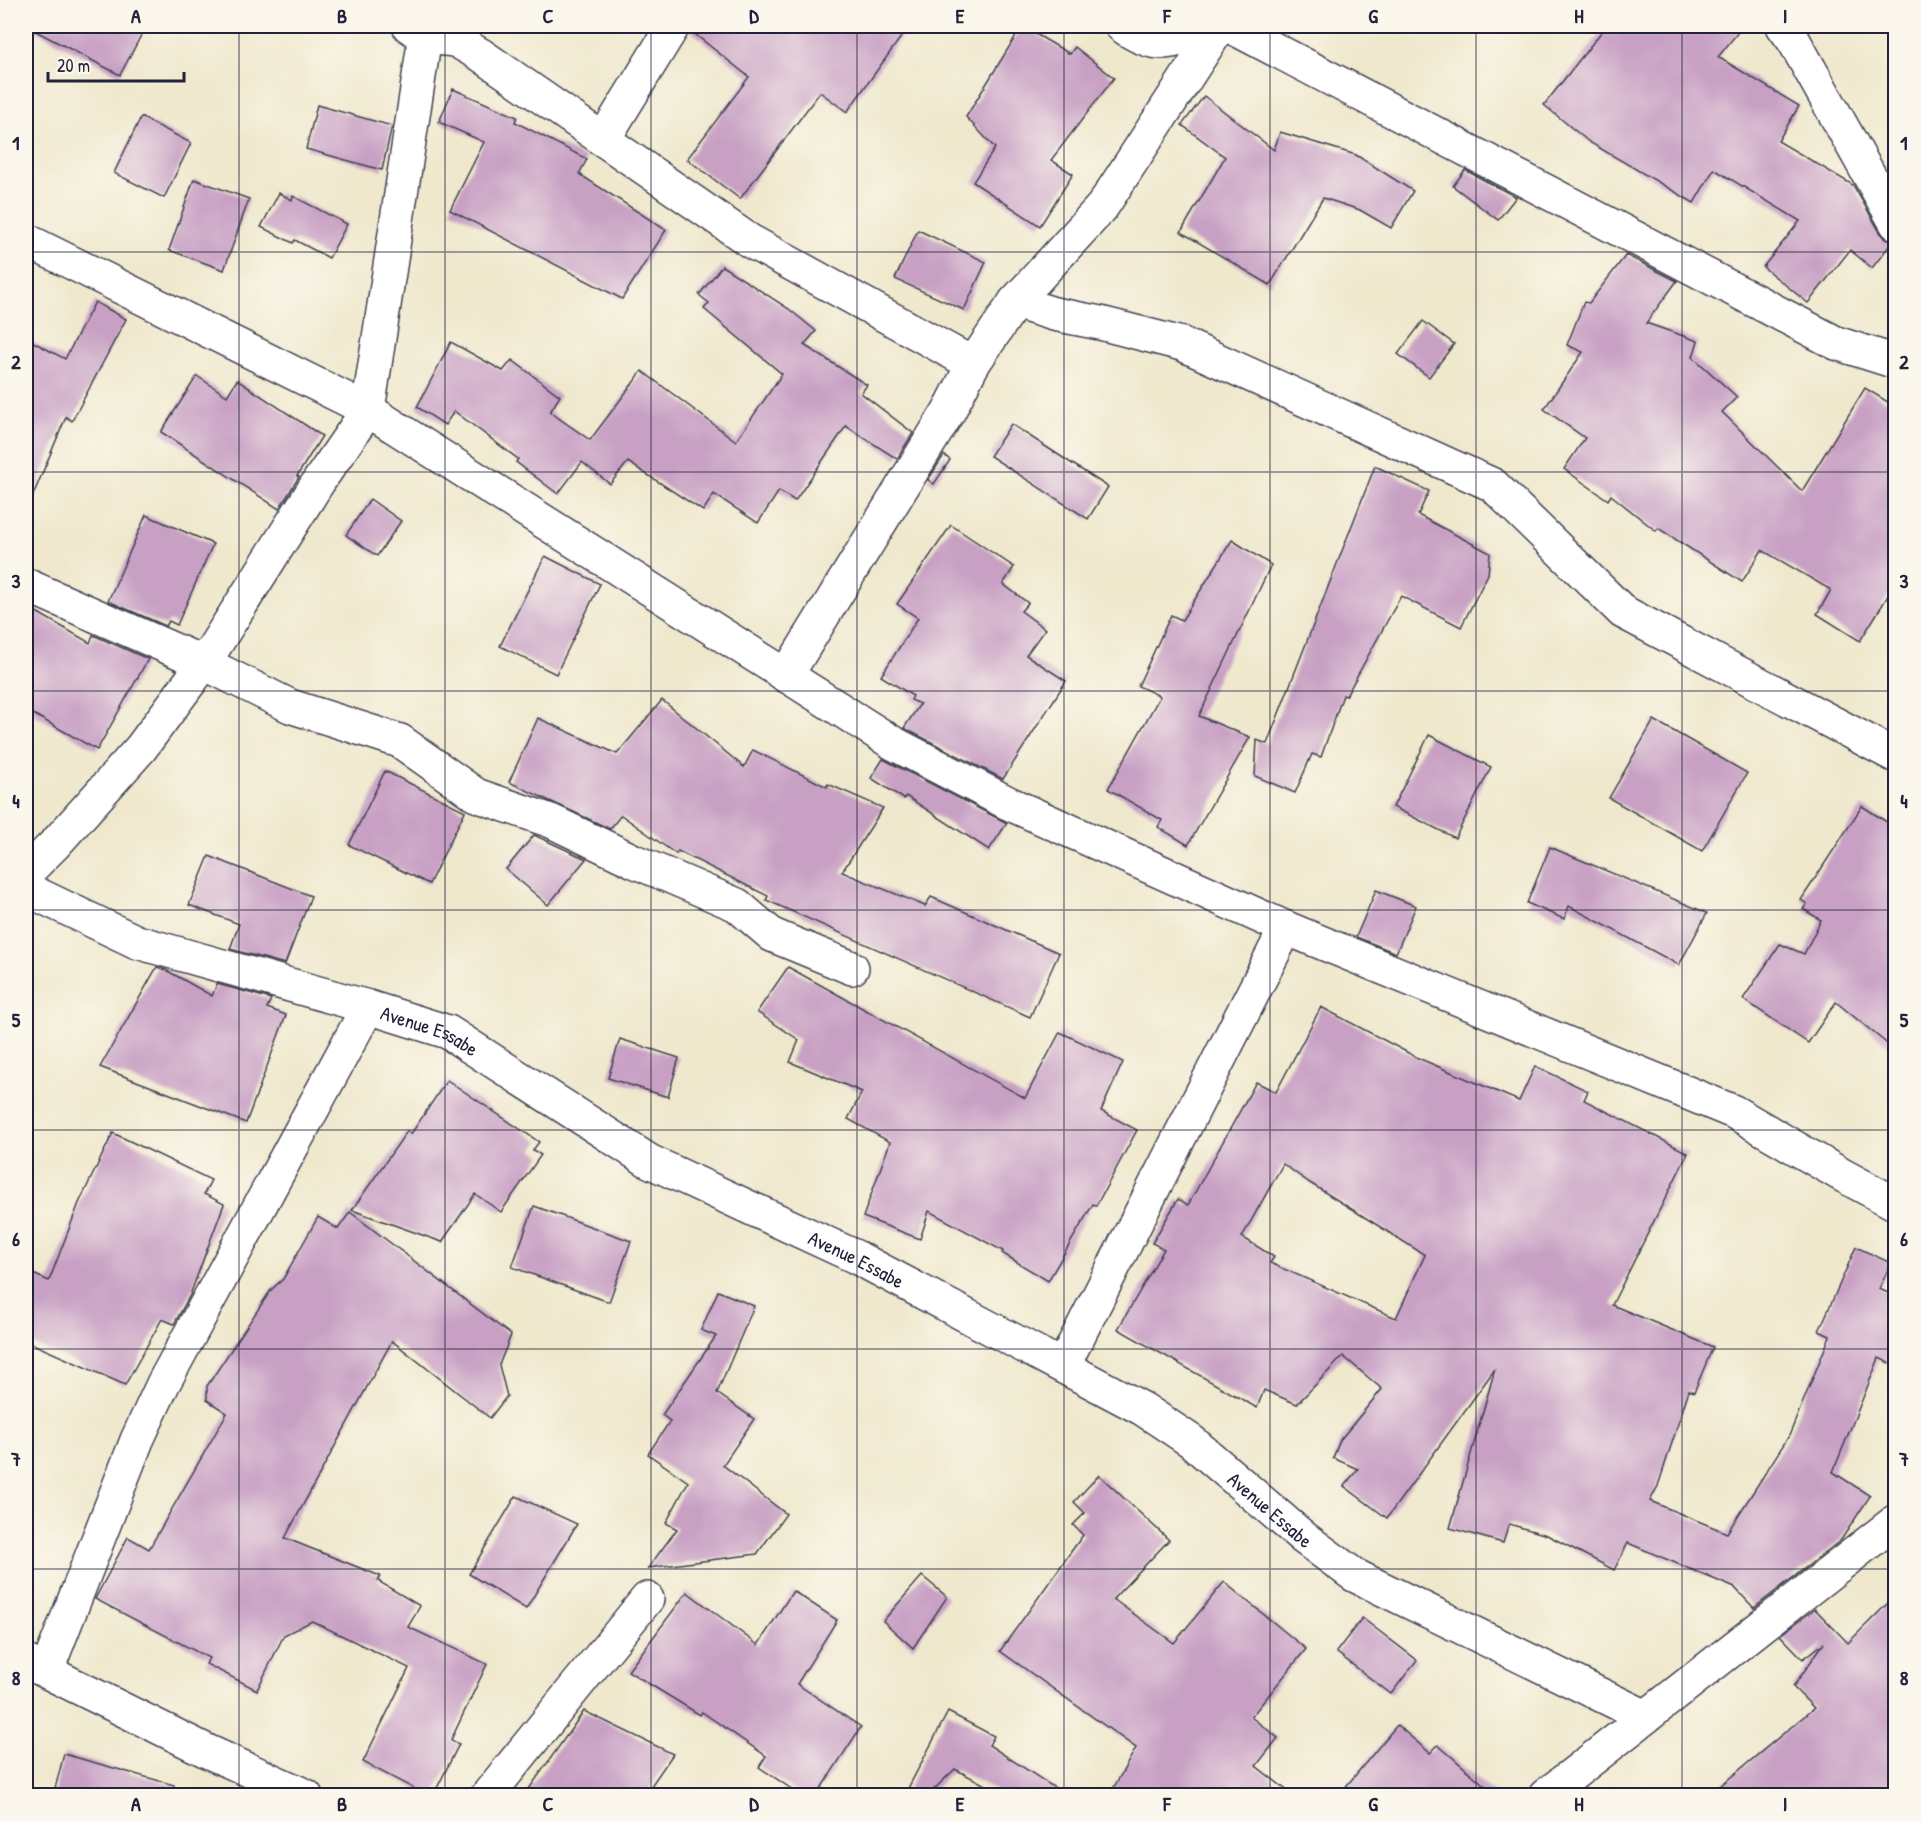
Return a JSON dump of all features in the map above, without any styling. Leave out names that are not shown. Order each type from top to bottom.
[{"type":"street","points":[[603,140],[673,26]]},
{"type":"street","points":[[1122,26],[1138,38],[1167,44],[1213,26]]},
{"type":"street","points":[[786,676],[950,409],[973,364],[1015,302],[1102,207],[1220,26]]},
{"type":"street","points":[[1230,26],[1836,343],[1896,362]]},
{"type":"street","points":[[1783,26],[1794,41],[1896,223]]},
{"type":"street","points":[[26,873],[141,748],[204,663],[319,481],[368,410],[417,32],[455,40],[481,55],[750,241],[973,364]]},
{"type":"street","points":[[26,240],[368,410],[893,743],[1008,803],[1286,927],[1734,1112],[1896,1204]]},
{"type":"street","points":[[1015,302],[1054,314],[1182,344],[1493,485],[1623,612],[1896,756]]},
{"type":"street","points":[[26,585],[204,663],[290,706],[400,741],[476,795],[551,821],[634,861],[737,905],[772,935],[852,968]]},
{"type":"street","name":"Avenue Essabe","points":[[26,889],[138,942],[448,1032],[649,1161],[856,1257],[1143,1409],[1191,1441],[1304,1538],[1354,1575],[1644,1716]]},
{"type":"street","points":[[1063,1366],[1286,927]]},
{"type":"street","points":[[306,1796],[209,1752],[36,1666],[163,1384],[368,1007]]},
{"type":"street","points":[[1545,1796],[1644,1716],[1896,1521]]},
{"type":"street","points":[[487,1796],[647,1599]]},
{"type":"building","points":[[26,26],[146,26],[120,75]]},
{"type":"building","points":[[692,26],[909,26],[847,112],[820,92],[740,199],[687,159],[749,77],[691,31]]},
{"type":"building","points":[[1022,26],[1070,54],[1075,47],[1114,78],[1051,160],[1073,174],[1040,226],[973,182],[995,148],[966,117]]},
{"type":"building","points":[[1606,26],[1743,26],[1718,57],[1799,106],[1778,141],[1853,185],[1880,232],[1886,239],[1893,241],[1872,268],[1850,250],[1808,303],[1763,267],[1800,221],[1714,169],[1694,203],[1589,142],[1544,105]]},
{"type":"building","points":[[453,89],[517,117],[515,122],[587,159],[579,174],[666,230],[622,299],[450,210],[484,142],[439,122]]},
{"type":"building","points":[[1204,96],[1274,150],[1280,132],[1356,155],[1413,191],[1391,228],[1360,210],[1323,198],[1270,285],[1181,232],[1225,157],[1182,125]]},
{"type":"building","points":[[317,105],[392,126],[382,170],[306,149]]},
{"type":"building","points":[[141,117],[191,143],[164,198],[114,173]]},
{"type":"building","points":[[1465,170],[1516,197],[1498,220],[1453,186]]},
{"type":"building","points":[[194,179],[249,199],[224,270],[169,250]]},
{"type":"building","points":[[279,193],[292,200],[293,196],[347,224],[329,258],[295,240],[293,243],[261,227]]},
{"type":"building","points":[[918,230],[986,262],[964,310],[895,279]]},
{"type":"building","points":[[1626,255],[1677,281],[1646,323],[1698,341],[1693,357],[1737,397],[1722,412],[1802,491],[1865,388],[1896,407],[1896,583],[1860,641],[1817,614],[1831,590],[1762,550],[1742,582],[1658,528],[1656,531],[1611,495],[1608,500],[1564,469],[1585,438],[1544,409],[1583,352],[1567,345],[1584,302],[1589,303]]},
{"type":"building","points":[[722,266],[789,309],[816,331],[804,345],[867,385],[861,393],[913,433],[897,459],[846,426],[795,501],[779,491],[758,523],[714,494],[703,511],[628,462],[610,484],[582,462],[558,494],[516,462],[518,459],[454,411],[445,425],[417,407],[451,342],[503,371],[512,360],[560,396],[550,412],[590,440],[642,371],[736,441],[782,374],[704,309],[709,303],[699,295]]},
{"type":"building","points":[[95,302],[126,319],[72,421],[66,417],[26,512],[26,338],[65,359]]},
{"type":"building","points":[[1423,321],[1454,344],[1429,377],[1398,354]]},
{"type":"building","points":[[197,376],[227,396],[237,380],[322,436],[279,509],[161,432]]},
{"type":"building","points":[[1011,424],[1108,487],[1088,519],[990,456]]},
{"type":"building","points":[[944,455],[950,460],[934,484],[928,480]]},
{"type":"building","points":[[1375,466],[1429,491],[1418,515],[1490,553],[1488,574],[1461,627],[1401,596],[1346,696],[1343,695],[1321,757],[1312,754],[1295,793],[1255,776],[1257,740],[1267,744]]},
{"type":"building","points":[[370,499],[401,521],[377,556],[346,535]]},
{"type":"building","points":[[146,515],[213,544],[177,625],[169,621],[166,626],[108,601]]},
{"type":"building","points":[[951,525],[1014,567],[1003,584],[1028,603],[1021,611],[1045,629],[1026,655],[1066,681],[1003,779],[904,728],[920,704],[911,700],[913,696],[881,676],[918,618],[897,604]]},
{"type":"building","points":[[1232,540],[1271,565],[1199,716],[1250,737],[1188,845],[1158,827],[1162,820],[1108,789],[1160,696],[1138,686],[1171,615],[1182,620]]},
{"type":"building","points":[[545,556],[600,584],[556,674],[500,646]]},
{"type":"building","points":[[26,606],[90,643],[93,635],[148,659],[97,750],[26,710]]},
{"type":"building","points":[[662,700],[744,767],[753,750],[827,787],[828,784],[883,808],[842,872],[925,906],[931,897],[1059,953],[1030,1017],[766,900],[768,896],[678,851],[676,854],[621,815],[610,829],[509,782],[538,718],[617,754]]},
{"type":"building","points":[[1654,720],[1747,773],[1702,851],[1609,798]]},
{"type":"building","points":[[1429,735],[1491,767],[1455,838],[1393,807]]},
{"type":"building","points":[[883,759],[1007,823],[989,850],[906,796],[904,799],[871,778]]},
{"type":"building","points":[[385,771],[465,811],[429,884],[349,845]]},
{"type":"building","points":[[1862,806],[1896,828],[1896,1051],[1836,1002],[1808,1043],[1743,999],[1780,944],[1804,954],[1821,920],[1803,909],[1807,904],[1801,900]]},
{"type":"building","points":[[534,835],[586,859],[548,905],[506,869]]},
{"type":"building","points":[[1550,847],[1707,913],[1679,965],[1569,906],[1564,919],[1527,903]]},
{"type":"building","points":[[209,856],[311,896],[285,964],[230,949],[239,924],[189,905]]},
{"type":"building","points":[[1376,890],[1416,906],[1396,953],[1356,937]]},
{"type":"building","points":[[157,967],[212,996],[217,984],[271,999],[267,1008],[286,1015],[246,1123],[100,1067]]},
{"type":"building","points":[[788,967],[1025,1098],[1060,1032],[1123,1062],[1101,1111],[1137,1130],[1096,1206],[1093,1204],[1048,1281],[1002,1253],[1003,1251],[929,1211],[920,1239],[863,1217],[890,1142],[848,1119],[862,1092],[790,1062],[799,1040],[757,1012]]},
{"type":"building","points":[[1321,1007],[1418,1058],[1519,1101],[1535,1066],[1588,1091],[1584,1100],[1688,1153],[1612,1305],[1713,1347],[1694,1392],[1689,1390],[1658,1486],[1650,1501],[1727,1533],[1789,1436],[1830,1336],[1819,1331],[1856,1247],[1891,1263],[1879,1289],[1896,1296],[1896,1366],[1879,1358],[1833,1472],[1870,1496],[1841,1540],[1754,1608],[1735,1588],[1628,1543],[1614,1570],[1547,1535],[1509,1524],[1503,1543],[1450,1528],[1495,1369],[1387,1518],[1344,1486],[1358,1469],[1333,1458],[1340,1440],[1382,1389],[1343,1356],[1297,1404],[1264,1390],[1257,1408],[1118,1329],[1164,1249],[1152,1243],[1178,1199],[1188,1205],[1256,1082],[1276,1092]],"holes":[[[1283,1164],[1425,1255],[1396,1318],[1270,1263],[1274,1257],[1242,1237]]]},
{"type":"building","points":[[620,1039],[679,1058],[668,1097],[608,1078]]},
{"type":"building","points":[[447,1080],[539,1142],[533,1150],[541,1155],[501,1212],[475,1194],[442,1242],[352,1210],[407,1131],[411,1134]]},
{"type":"building","points":[[113,1133],[211,1180],[204,1194],[224,1204],[190,1295],[174,1324],[162,1319],[125,1385],[26,1341],[26,1271],[49,1281],[79,1203]]},
{"type":"building","points":[[534,1206],[631,1241],[609,1302],[512,1267]]},
{"type":"building","points":[[350,1212],[511,1335],[499,1365],[507,1396],[490,1418],[392,1341],[285,1538],[380,1576],[378,1581],[420,1606],[408,1627],[487,1664],[451,1740],[459,1744],[433,1796],[428,1796],[363,1762],[409,1668],[312,1621],[284,1635],[257,1690],[206,1664],[209,1658],[95,1599],[128,1537],[149,1549],[227,1413],[207,1400],[207,1386],[271,1290],[283,1279],[318,1217],[338,1229]]},
{"type":"building","points":[[718,1291],[754,1306],[717,1393],[754,1419],[723,1465],[786,1514],[757,1554],[648,1568],[677,1529],[666,1523],[688,1482],[648,1454],[670,1421],[662,1415],[716,1336],[701,1330]]},
{"type":"building","points":[[1099,1475],[1169,1540],[1113,1599],[1174,1643],[1224,1582],[1306,1649],[1251,1717],[1278,1738],[1256,1766],[1294,1796],[1109,1796],[1136,1748],[1000,1651],[1083,1535],[1073,1525],[1085,1513],[1074,1502]]},
{"type":"building","points":[[516,1496],[577,1524],[526,1609],[469,1574]]},
{"type":"building","points":[[922,1576],[947,1597],[913,1648],[883,1621]]},
{"type":"building","points":[[793,1591],[837,1620],[797,1684],[861,1727],[816,1796],[802,1796],[759,1767],[766,1756],[702,1712],[700,1715],[628,1671],[687,1592],[758,1645]]},
{"type":"building","points":[[1896,1595],[1896,1796],[1708,1796],[1814,1708],[1793,1687],[1824,1643],[1803,1659],[1780,1635],[1815,1609],[1848,1643]]},
{"type":"building","points":[[1362,1618],[1417,1660],[1391,1694],[1336,1652]]},
{"type":"building","points":[[584,1711],[673,1754],[644,1796],[524,1796]]},
{"type":"building","points":[[948,1712],[994,1736],[989,1745],[1067,1796],[1006,1796],[955,1769],[927,1796],[904,1796]]},
{"type":"building","points":[[1397,1725],[1430,1753],[1438,1745],[1497,1796],[1338,1796]]},
{"type":"building","points":[[64,1754],[174,1785],[172,1796],[53,1796]]}]
